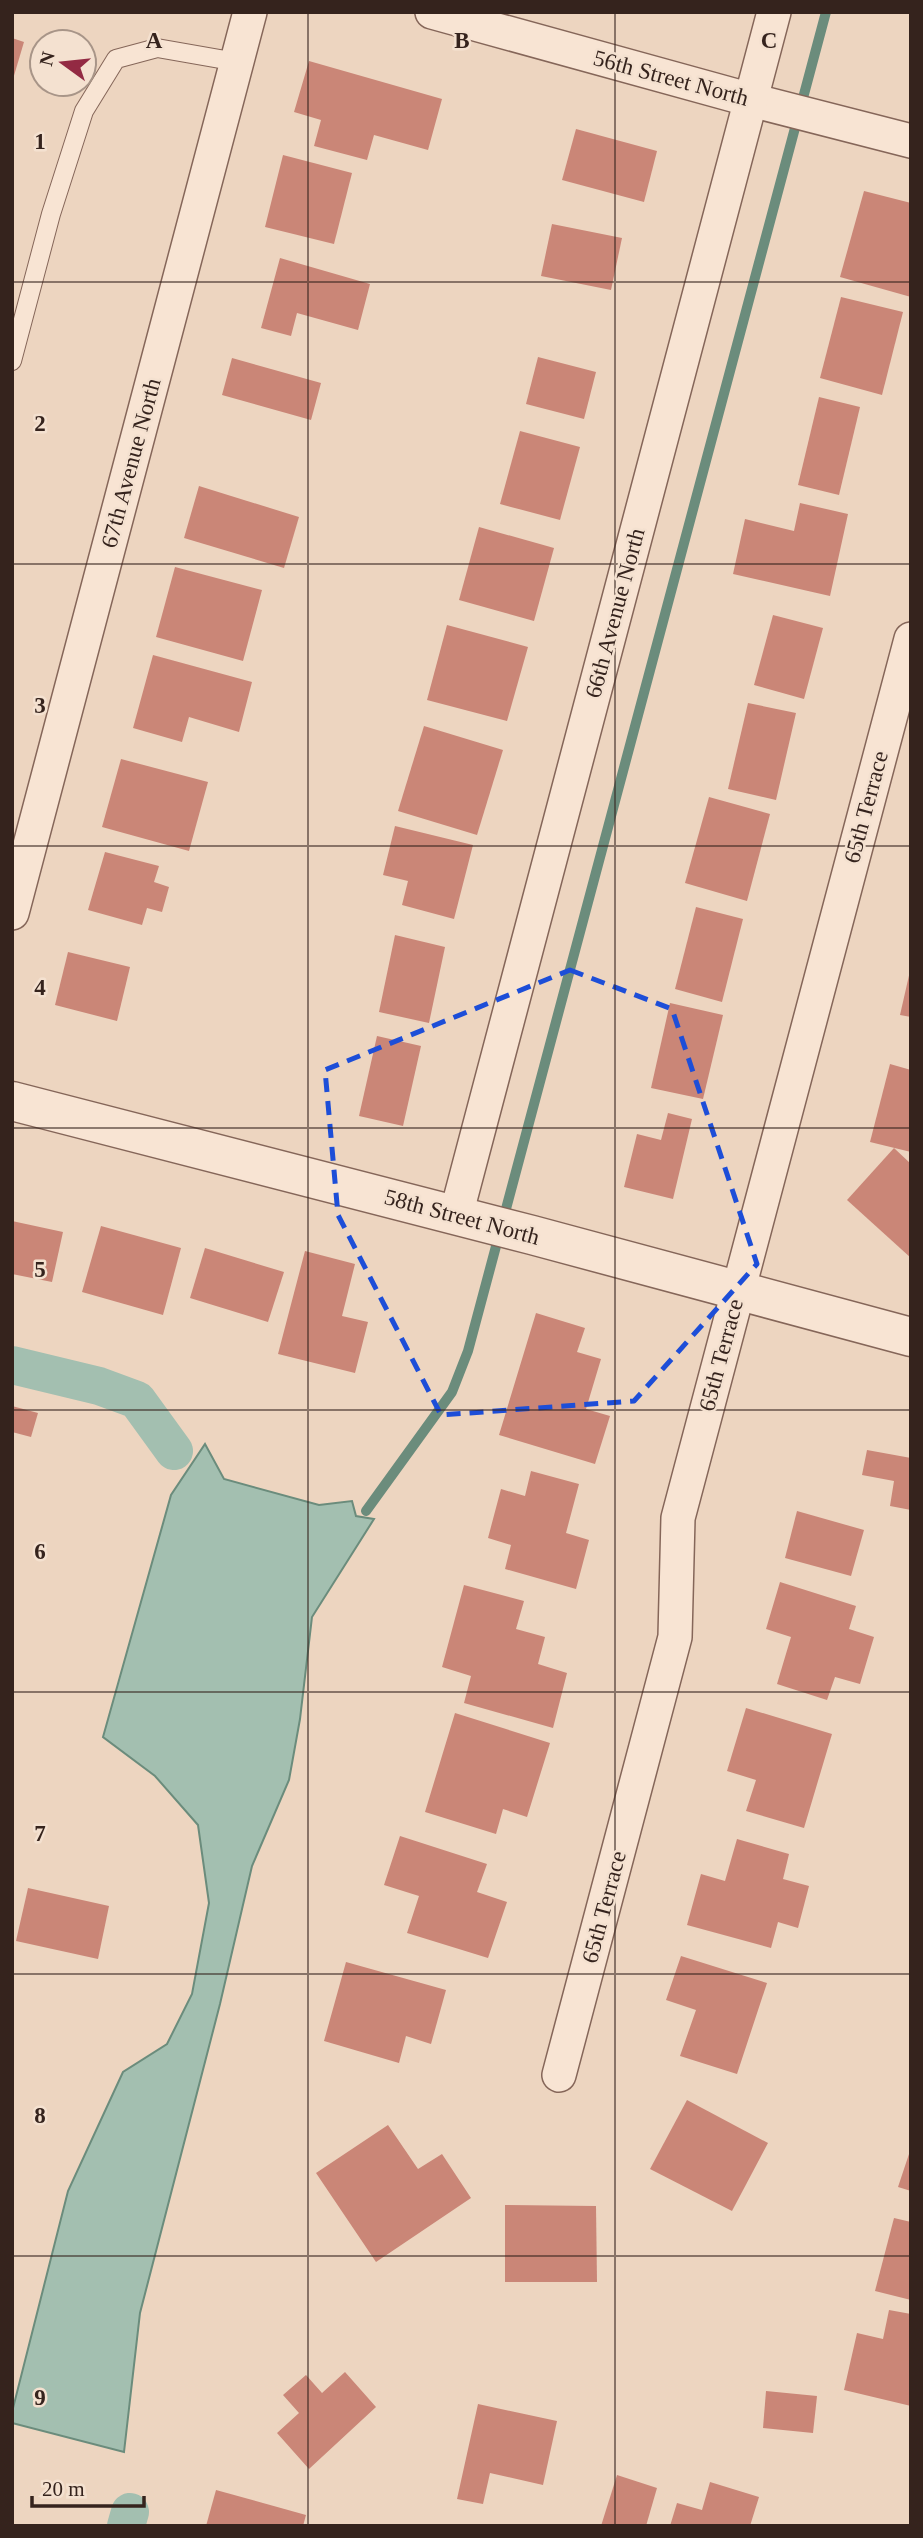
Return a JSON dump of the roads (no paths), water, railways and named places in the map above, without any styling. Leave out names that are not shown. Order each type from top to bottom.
[{"type":"street","name":"67th Avenue North","points":[[12,913],[250,12]]},
{"type":"street","name":"56th Street North","points":[[432,12],[911,141]]},
{"type":"street","name":"66th Avenue North","points":[[466,1217],[764,103],[774,12]]},
{"type":"street","name":"65th Terrace","points":[[559,2075],[676,1637],[678,1518],[911,639]]},
{"type":"street","name":"58th Street North","points":[[12,1101],[532,1234],[911,1337]]},
{"type":"lane","points":[[12,361],[51,214],[84,111],[116,59],[157,48],[237,62]]},
{"type":"waterway","points":[[366,1511],[452,1392],[468,1351],[826,12]]},
{"type":"waterway","points":[[12,1365],[99,1386],[137,1400],[174,1451]]},
{"type":"waterway","points":[[126,2526],[130,2512]]}]
